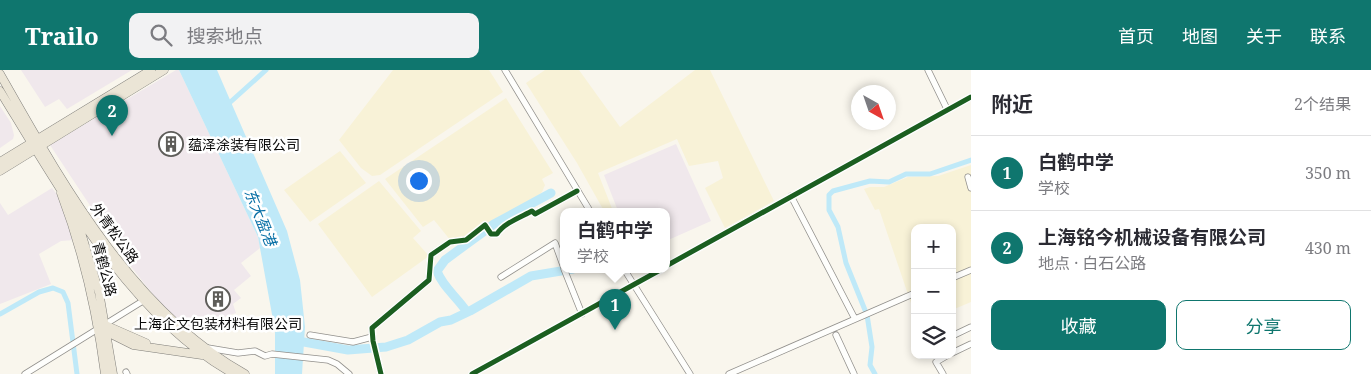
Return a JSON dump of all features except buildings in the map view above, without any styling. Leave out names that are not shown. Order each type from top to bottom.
[{"type":"main road","points":[[0,171],[37,143],[151,70]]},
{"type":"main road","points":[[0,162],[37,143],[164,70]]},
{"type":"main road","name":"外青松公路","points":[[0,74],[37,143],[58,177],[146,299],[168,326],[234,374]]},
{"type":"main road","name":"外青松公路","points":[[0,91],[37,143]]},
{"type":"main road","name":"外青松公路","points":[[58,177],[70,201],[121,273],[146,299]]},
{"type":"main road","name":"青鹤公路","points":[[58,177],[104,328],[105,374]]},
{"type":"main road","name":"青鹤公路","points":[[70,201],[97,284],[113,374]]},
{"type":"main road","points":[[104,328],[155,346],[203,350]]},
{"type":"main road","name":"外青松公路","points":[[203,350],[245,374]]},
{"type":"street","points":[[505,70],[588,208]]},
{"type":"street","points":[[928,70],[947,109]]},
{"type":"street","points":[[670,264],[875,148],[971,97]]},
{"type":"street","points":[[968,177],[971,188]]},
{"type":"street","points":[[380,374],[372,339],[372,328],[429,280],[431,254],[450,242],[466,240],[485,225],[489,232],[497,234],[501,229],[532,211],[535,214],[542,212],[577,190]]},
{"type":"street","points":[[791,196],[856,318]]},
{"type":"street","points":[[501,277],[537,252],[555,243],[560,257]]},
{"type":"street","points":[[956,276],[971,270]]},
{"type":"street","points":[[566,273],[582,314]]},
{"type":"street","points":[[627,273],[690,374]]},
{"type":"street","points":[[472,374],[655,273]]},
{"type":"street","points":[[729,374],[911,295]]},
{"type":"street","points":[[25,374],[104,328],[146,299]]},
{"type":"street","points":[[956,334],[971,327]]},
{"type":"street","points":[[310,335],[353,342],[372,339]]},
{"type":"street","points":[[836,335],[854,374]]},
{"type":"street","points":[[956,351],[971,344]]},
{"type":"street","points":[[203,350],[228,352],[255,351],[265,356],[272,354],[328,360],[337,364],[349,374]]},
{"type":"street","points":[[941,359],[936,362],[943,374]]},
{"type":"shaded area","points":[[21,70],[132,70],[67,109],[59,99],[45,107]]},
{"type":"shaded area","points":[[176,70],[179,70],[258,237],[260,248],[241,263],[251,276],[234,290],[241,298],[233,304],[236,313],[189,329],[159,302],[128,263],[50,145]]},
{"type":"shaded area","points":[[393,70],[489,70],[503,92],[380,175],[372,176],[361,168],[339,140]]},
{"type":"shaded area","points":[[545,70],[579,70],[620,127],[695,70],[710,70],[774,201],[725,228],[705,188],[723,178],[718,161],[689,166],[677,139],[598,173],[612,208],[602,208],[577,163],[526,83]]},
{"type":"shaded area","points":[[506,98],[553,173],[542,179],[545,185],[542,192],[534,200],[486,224],[468,238],[451,241],[434,220],[423,227],[385,179]]},
{"type":"shaded area","points":[[0,106],[11,123],[14,135],[13,139],[0,148]]},
{"type":"shaded area","points":[[676,144],[711,221],[670,239],[670,208],[617,208],[604,175]]},
{"type":"shaded area","points":[[340,151],[366,183],[310,222],[284,190]]},
{"type":"shaded area","points":[[971,165],[971,302],[956,308],[956,224],[911,224],[911,303],[879,209],[875,210],[864,189],[884,187],[908,177],[938,176]]},
{"type":"shaded area","points":[[379,181],[421,231],[413,238],[429,256],[372,297],[318,224]]},
{"type":"shaded area","points":[[52,188],[59,197],[75,240],[61,241],[39,254],[51,284],[0,304],[0,203],[8,215]]},
{"type":"water","name":"东大盈港","points":[[179,70],[217,70],[287,231],[300,280],[305,327],[302,374],[275,374],[275,331],[258,237]]},
{"type":"waterway","points":[[226,106],[266,70]]},
{"type":"waterway","points":[[875,374],[870,365],[872,347],[867,315],[846,263],[838,227],[829,210],[829,195],[833,191],[870,181],[889,182],[906,174],[930,174],[971,160]]},
{"type":"waterway","points":[[467,312],[442,282],[437,271],[445,260],[494,224],[551,193]]},
{"type":"waterway","points":[[304,342],[348,350],[386,347],[408,340],[440,322],[451,320],[470,311],[531,276],[560,271]]},
{"type":"waterway","points":[[0,314],[39,292],[53,288],[63,292],[68,303],[77,374]]},
{"type":"cycle path","points":[[670,264],[971,97]]},
{"type":"cycle path","points":[[381,374],[373,341],[372,328],[429,280],[431,255],[450,242],[466,240],[485,225],[491,234],[497,234],[513,221],[532,211],[535,214],[577,191]]},
{"type":"cycle path","points":[[472,374],[655,273]]},
{"type":"place","name":"上海铭今机械设备有限公司","points":[[112,136]]},
{"type":"place","name":"蕴泽涂装有限公司","points":[[171,144]]},
{"type":"place","name":"上海企文包装材料有限公司","points":[[218,299]]},
{"type":"place","name":"白鹤中学","points":[[615,330]]}]
